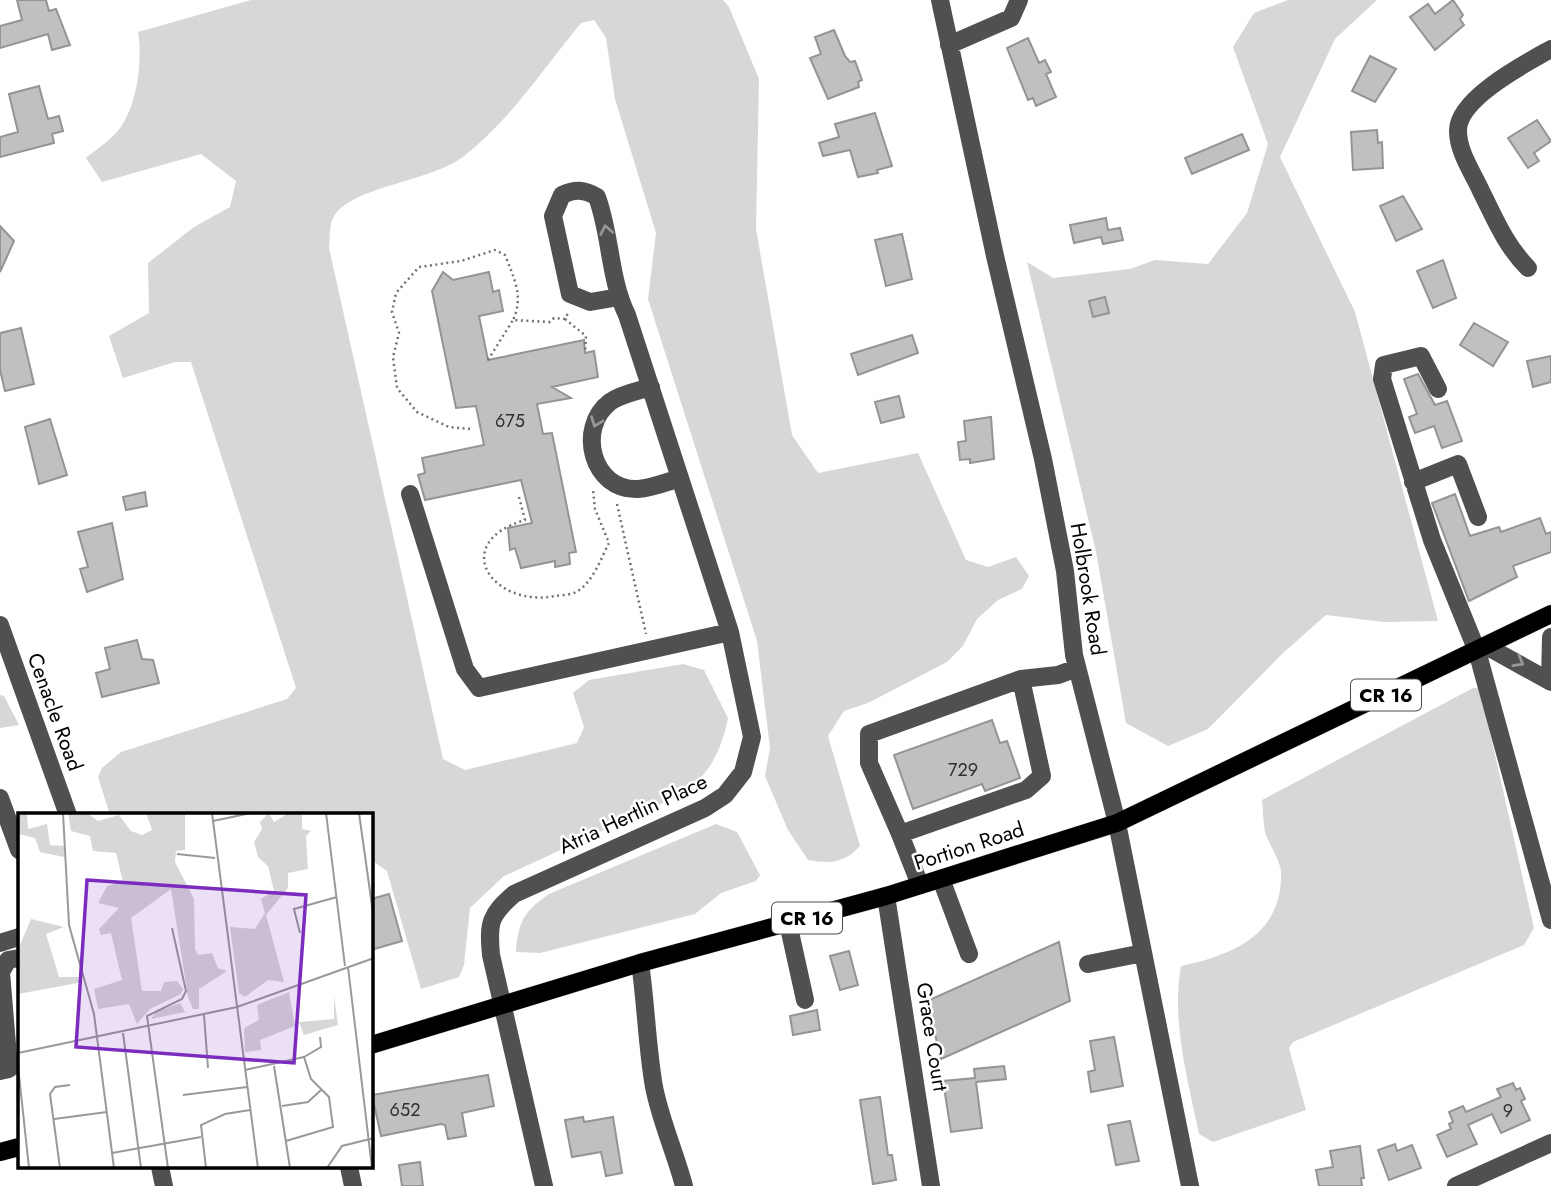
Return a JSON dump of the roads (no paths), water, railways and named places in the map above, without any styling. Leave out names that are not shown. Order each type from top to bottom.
[{"type":"main road","name":"Portion Road","points":[[373,1044],[640,963],[941,879],[1117,823],[1551,614]]},
{"type":"main road","points":[[0,1152],[18,1147]]},
{"type":"street","name":"Holbrook Road","points":[[940,0],[1043,459],[1065,571],[1077,668],[1117,823],[1190,1186]]},
{"type":"street","points":[[949,45],[1011,18],[1019,0]]},
{"type":"street","points":[[1528,268],[1511,251],[1466,160],[1457,130],[1460,119],[1471,103],[1551,49]]},
{"type":"street","name":"Atria Hertlin Place","points":[[544,1186],[502,1006],[488,928],[496,910],[514,894],[705,808],[725,795],[743,772],[752,737],[730,632],[619,297],[597,197],[587,191],[573,190],[562,195],[553,216],[570,294],[590,302],[619,297]]},
{"type":"street","points":[[1438,390],[1421,356],[1384,365],[1382,379],[1432,540],[1482,648],[1551,919]]},
{"type":"street","points":[[650,387],[613,400],[601,410],[593,425],[591,444],[594,460],[603,474],[616,484],[636,489],[680,478]]},
{"type":"street","points":[[1413,482],[1458,464],[1478,517]]},
{"type":"street","points":[[410,494],[465,669],[479,688],[730,632]]},
{"type":"street","name":"Cenacle Road","points":[[0,625],[67,813]]},
{"type":"street","points":[[1482,648],[1551,681],[1551,637]]},
{"type":"street","points":[[920,885],[901,834],[869,763],[869,734],[1021,679],[1058,676],[1077,668]]},
{"type":"street","points":[[901,834],[1026,790],[1042,776],[1021,679]]},
{"type":"street","points":[[1,806],[18,848]]},
{"type":"street","points":[[941,879],[970,954]]},
{"type":"street","name":"Grace Court","points":[[887,895],[931,1186]]},
{"type":"street","points":[[788,923],[805,1000]]},
{"type":"street","points":[[0,943],[18,937]]},
{"type":"street","points":[[1088,964],[1143,953]]},
{"type":"street","points":[[9,1068],[1,972],[8,960],[18,958]]},
{"type":"street","points":[[640,963],[654,1084],[662,1122],[673,1146],[684,1186]]},
{"type":"street","points":[[0,1035],[9,1068]]},
{"type":"street","points":[[1456,1186],[1551,1143]]},
{"type":"street","points":[[160,1168],[164,1186]]},
{"type":"street","points":[[349,1168],[353,1186]]}]
